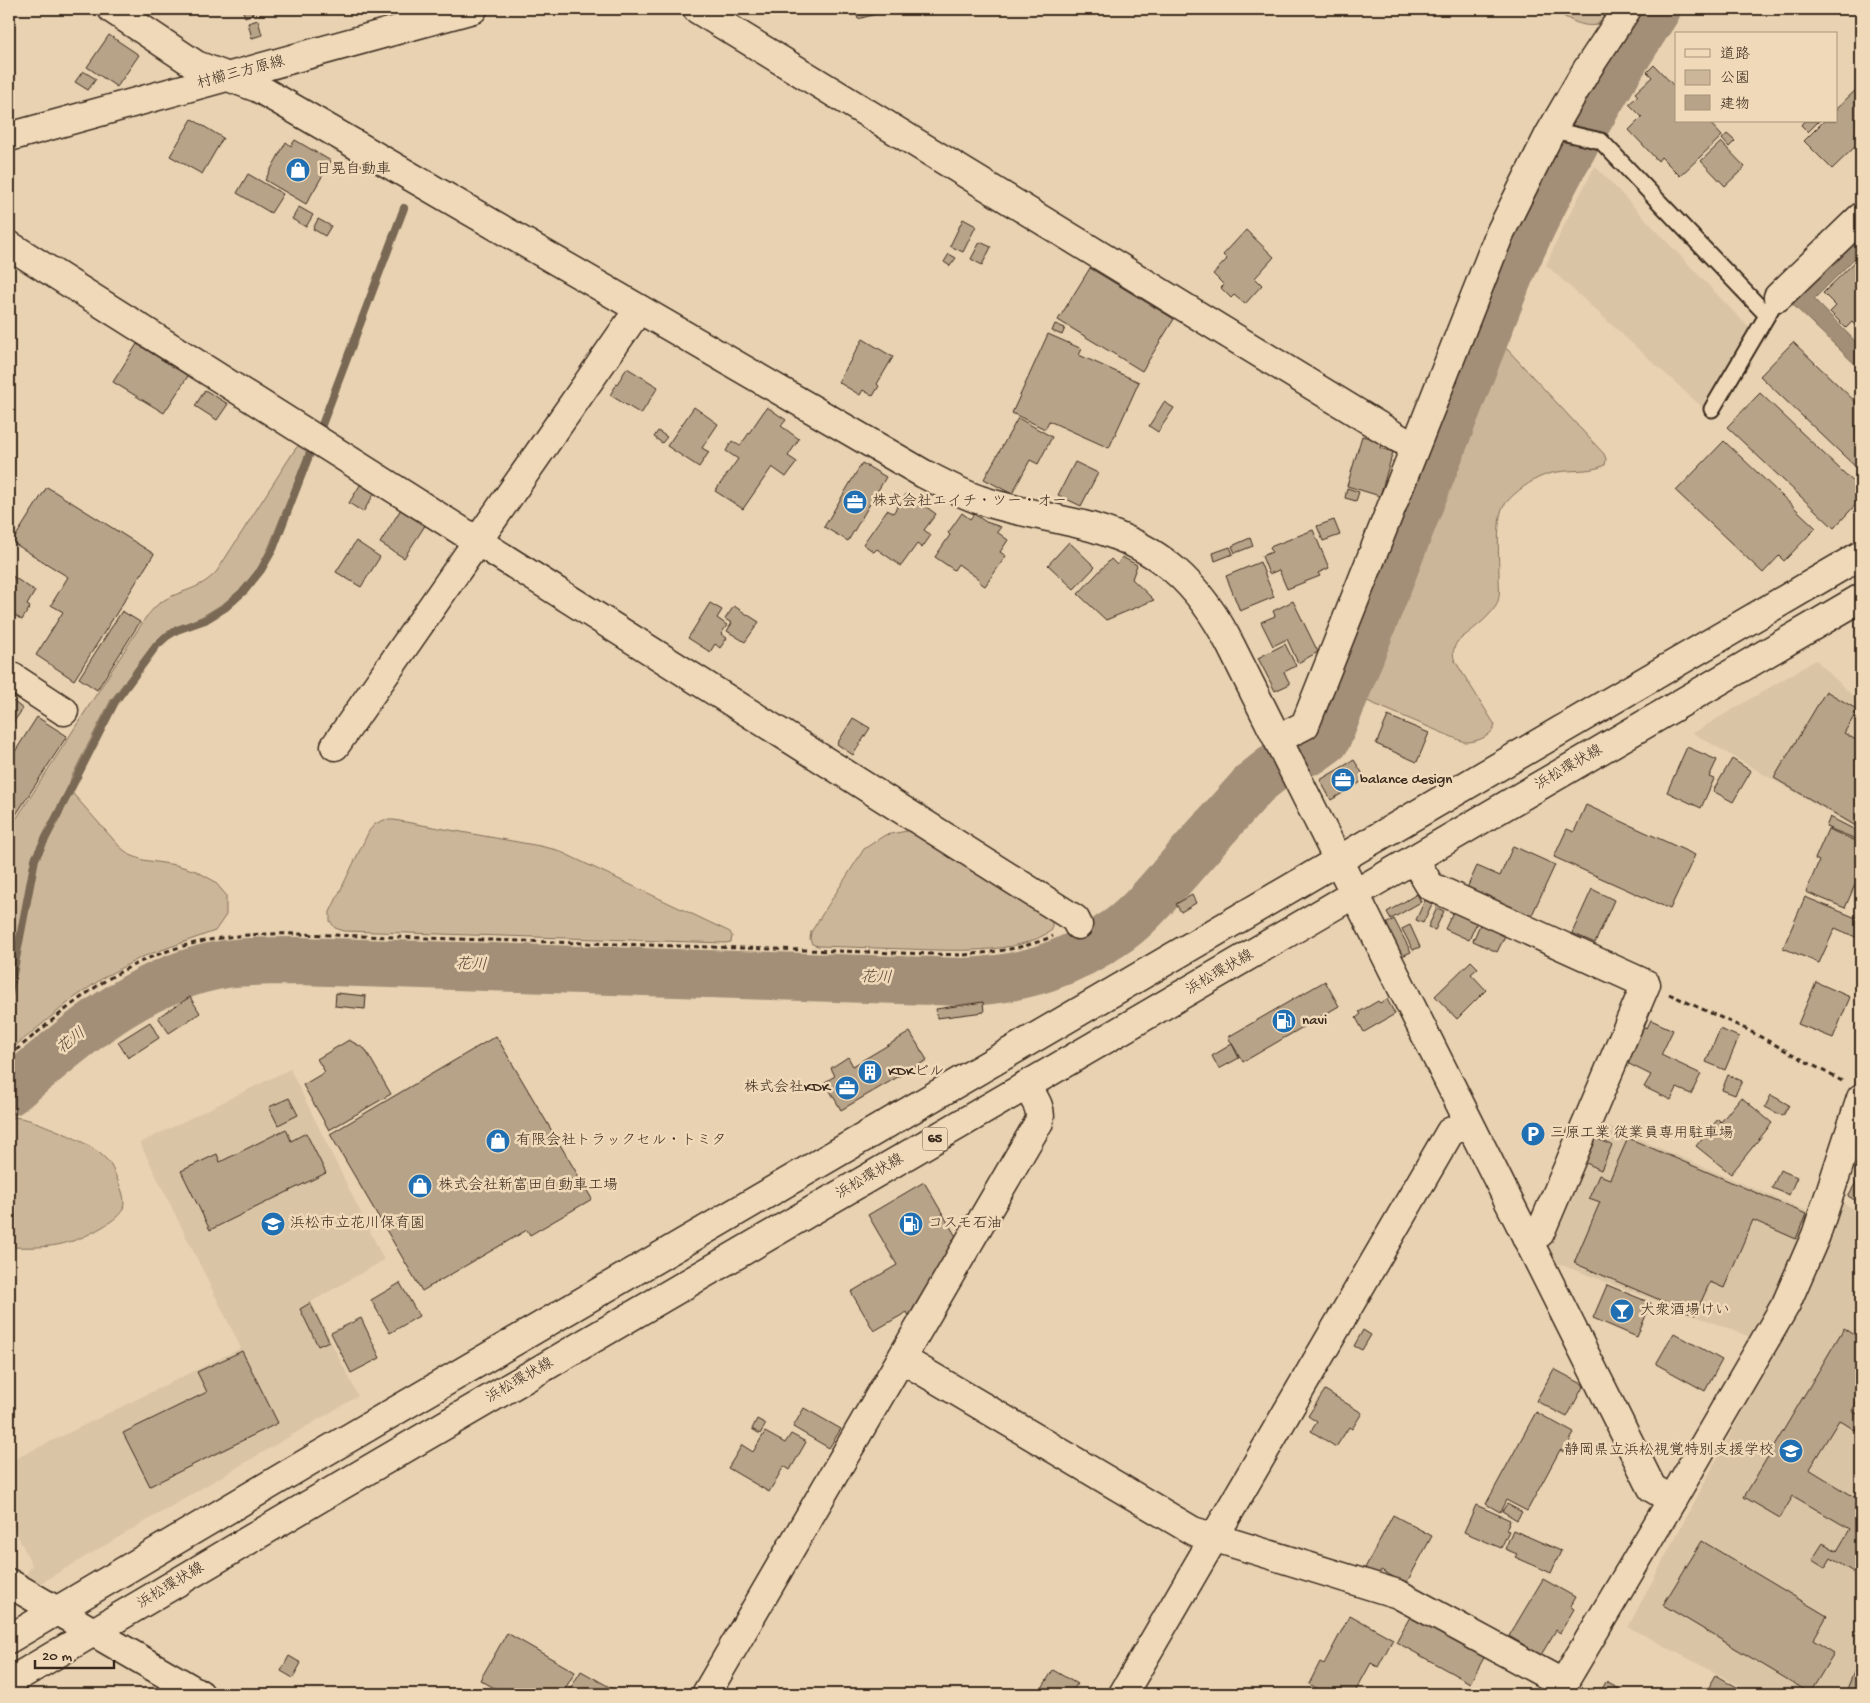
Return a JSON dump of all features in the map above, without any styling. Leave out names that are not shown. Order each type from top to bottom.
[{"type":"street","points":[[112,9],[196,65],[258,88],[924,474],[979,500],[1091,527],[1121,537],[1149,551],[1175,570],[1192,587],[1217,618],[1652,1488],[1672,1500]]},
{"type":"street","name":"村櫛三方原線","points":[[9,137],[473,9]]},
{"type":"street","points":[[697,9],[1392,434],[1415,445]]},
{"type":"street","points":[[1278,739],[1305,725],[1500,232],[1532,167],[1560,130],[1586,72],[1627,9]]},
{"type":"street","points":[[1773,306],[1861,217]]},
{"type":"street","points":[[9,245],[1075,918],[1078,925]]},
{"type":"street","points":[[335,746],[639,309]]},
{"type":"street","name":"65","points":[[9,1639],[322,1454],[1861,555]]},
{"type":"street","name":"浜松環状線","points":[[9,1682],[320,1498],[1861,598]]},
{"type":"street","points":[[9,675],[64,711]]},
{"type":"street","points":[[1414,859],[1430,886],[1646,984],[1540,1233],[1527,1239]]},
{"type":"street","points":[[706,1694],[1039,1122],[1041,1114],[1039,1107],[1026,1085]]},
{"type":"street","points":[[902,1359],[1193,1531],[1398,1594],[1560,1689],[1786,1304],[1816,1235],[1856,1132],[1853,1090]]},
{"type":"street","points":[[1123,1694],[1450,1132],[1469,1123]]},
{"type":"street","points":[[9,1583],[200,1694]]},
{"type":"lane","points":[[1560,130],[1601,141],[1773,306],[1712,409]]},
{"type":"path","points":[[9,1056],[108,979],[144,960],[182,946],[221,937],[261,933],[963,954],[1001,952],[1038,943],[1078,925]]},
{"type":"path","points":[[1646,984],[1746,1030],[1853,1090]]},
{"type":"shaded area","points":[[1595,166],[1750,329],[1703,408],[1546,265],[1565,223]]},
{"type":"shaded area","points":[[1861,233],[1861,252],[1814,299],[1861,347],[1861,370],[1787,299]]},
{"type":"shaded area","points":[[1816,660],[1861,704],[1861,831],[1693,733]]},
{"type":"shaded area","points":[[290,1069],[384,1260],[311,1302],[358,1396],[41,1583],[26,1575],[32,1565],[9,1518],[9,1462],[241,1348],[140,1143]]},
{"type":"shaded area","points":[[1594,1120],[1811,1213],[1791,1265],[1753,1338],[1554,1262],[1543,1240]]},
{"type":"shaded area","name":"静岡県立浜松視覚特別支援学校","points":[[1841,1202],[1861,1213],[1861,1694],[1756,1694],[1628,1627],[1815,1274]]},
{"type":"green space","points":[[1551,9],[1610,9],[1597,25],[1590,26],[1573,21]]},
{"type":"green space","points":[[1502,346],[1508,350],[1604,454],[1606,459],[1605,465],[1590,470],[1546,474],[1528,484],[1503,507],[1499,521],[1498,602],[1488,616],[1457,642],[1453,654],[1455,661],[1495,725],[1494,729],[1483,738],[1464,742],[1367,701],[1362,698],[1360,692],[1491,353],[1495,348]]},
{"type":"green space","points":[[299,446],[306,450],[306,454],[269,547],[258,568],[242,588],[224,603],[203,616],[163,634],[154,643],[111,700],[70,780],[70,787],[74,795],[120,847],[130,855],[143,860],[176,865],[196,871],[214,881],[226,895],[226,915],[215,931],[142,957],[106,976],[74,998],[9,1051],[9,834],[13,824],[146,617],[156,606],[171,596],[195,587],[210,578],[217,571]]},
{"type":"green space","points":[[384,820],[394,820],[557,850],[730,932],[732,936],[731,942],[344,931],[335,928],[330,921],[330,912],[369,831],[375,824]]},
{"type":"green space","points":[[907,831],[928,837],[1052,918],[1052,930],[1038,938],[1021,944],[982,950],[818,946],[812,944],[810,939],[811,932],[864,849],[885,835]]},
{"type":"green space","points":[[9,1117],[39,1123],[69,1135],[96,1150],[112,1168],[124,1198],[122,1211],[104,1226],[69,1242],[35,1247],[9,1247]]},
{"type":"building","points":[[159,9],[183,9],[161,15]]},
{"type":"building","points":[[242,9],[251,9],[253,14],[245,17]]},
{"type":"building","points":[[855,9],[894,9],[858,19]]},
{"type":"building","points":[[258,20],[262,35],[252,38],[248,23]]},
{"type":"building","points":[[109,35],[139,55],[117,87],[87,67]]},
{"type":"building","points":[[1654,65],[1675,87],[1675,122],[1709,122],[1722,136],[1680,176],[1661,157],[1658,161],[1629,130],[1642,117],[1629,104],[1638,96],[1635,93],[1652,77],[1647,72]]},
{"type":"building","points":[[83,71],[96,79],[88,90],[75,82]]},
{"type":"building","points":[[1861,85],[1861,141],[1832,169],[1804,141],[1823,122],[1838,122],[1838,107]]},
{"type":"building","points":[[192,119],[223,138],[202,174],[170,156]]},
{"type":"building","points":[[1803,122],[1818,122],[1808,132],[1801,125]]},
{"type":"building","points":[[1727,134],[1735,141],[1729,147],[1722,139]]},
{"type":"building","name":"日晃自動車","points":[[295,140],[331,161],[306,204],[265,180],[286,142],[291,146]]},
{"type":"building","points":[[1721,142],[1745,167],[1725,186],[1701,161]]},
{"type":"building","points":[[248,174],[283,194],[271,213],[237,193]]},
{"type":"building","points":[[299,207],[313,215],[306,227],[292,219]]},
{"type":"building","points":[[318,219],[331,226],[325,236],[313,229]]},
{"type":"building","points":[[963,219],[976,226],[963,252],[950,246]]},
{"type":"building","points":[[1246,230],[1274,257],[1255,278],[1262,285],[1245,304],[1234,295],[1231,298],[1221,288],[1224,285],[1213,274],[1227,259],[1223,255]]},
{"type":"building","points":[[980,242],[991,247],[982,265],[971,259]]},
{"type":"building","points":[[949,254],[956,258],[950,266],[944,262]]},
{"type":"building","points":[[1861,256],[1861,332],[1852,322],[1846,328],[1830,312],[1836,306],[1823,293]]},
{"type":"building","points":[[1090,268],[1174,319],[1142,371],[1058,320]]},
{"type":"building","points":[[1055,324],[1065,328],[1062,335],[1052,331]]},
{"type":"building","points":[[1048,334],[1082,349],[1079,355],[1139,382],[1109,448],[1049,421],[1045,429],[1012,413]]},
{"type":"building","points":[[863,339],[893,357],[877,384],[879,386],[873,396],[863,390],[860,395],[838,382]]},
{"type":"building","points":[[1793,342],[1861,407],[1861,472],[1760,376]]},
{"type":"building","points":[[137,344],[188,376],[164,413],[113,382]]},
{"type":"building","points":[[627,368],[658,387],[641,414],[610,395]]},
{"type":"building","points":[[205,390],[228,404],[217,420],[195,406]]},
{"type":"building","points":[[1760,393],[1861,489],[1861,499],[1834,528],[1727,427]]},
{"type":"building","points":[[1164,402],[1174,408],[1158,432],[1149,426]]},
{"type":"building","points":[[694,407],[718,424],[702,448],[709,452],[699,467],[667,446]]},
{"type":"building","points":[[767,407],[786,420],[781,426],[799,439],[788,456],[797,462],[786,477],[772,467],[743,509],[715,491],[738,459],[726,451],[732,441],[740,446]]},
{"type":"building","points":[[1018,418],[1052,437],[1038,464],[1030,460],[1012,494],[984,479]]},
{"type":"building","points":[[658,431],[667,437],[662,443],[654,437]]},
{"type":"building","points":[[1362,436],[1382,441],[1380,448],[1393,452],[1380,496],[1347,486]]},
{"type":"building","points":[[1724,441],[1816,528],[1784,561],[1779,556],[1763,573],[1676,491]]},
{"type":"building","points":[[1075,462],[1098,473],[1081,506],[1058,495]]},
{"type":"building","points":[[862,463],[886,477],[848,541],[824,527]]},
{"type":"building","points":[[362,482],[376,491],[363,512],[349,503]]},
{"type":"building","points":[[47,487],[154,554],[74,680],[36,655],[63,612],[51,605],[68,577],[12,542]]},
{"type":"building","points":[[1347,488],[1359,492],[1356,501],[1345,498]]},
{"type":"building","points":[[907,493],[936,514],[924,530],[931,535],[922,548],[917,544],[901,566],[877,549],[874,552],[863,544],[887,510],[893,513]]},
{"type":"building","points":[[401,509],[426,524],[404,558],[380,543]]},
{"type":"building","points":[[962,513],[970,519],[974,514],[986,522],[1001,527],[997,532],[1008,540],[1000,552],[1006,556],[985,586],[958,564],[954,570],[935,557]]},
{"type":"building","points":[[1334,520],[1340,535],[1323,541],[1317,526]]},
{"type":"building","points":[[1313,530],[1329,568],[1318,573],[1320,576],[1287,589],[1279,570],[1269,574],[1262,556],[1272,552],[1270,547]]},
{"type":"building","points":[[1250,538],[1253,546],[1235,553],[1232,546]]},
{"type":"building","points":[[356,541],[380,557],[361,587],[336,572]]},
{"type":"building","points":[[1069,542],[1095,567],[1074,589],[1048,565]]},
{"type":"building","points":[[1230,547],[1233,554],[1215,561],[1213,553]]},
{"type":"building","points":[[1122,557],[1137,565],[1132,579],[1154,600],[1106,620],[1078,594],[1111,559],[1117,565]]},
{"type":"building","points":[[1260,562],[1274,597],[1240,611],[1226,576]]},
{"type":"building","points":[[9,574],[35,591],[27,605],[30,607],[22,620],[13,614],[9,620]]},
{"type":"building","points":[[1293,601],[1318,652],[1298,663],[1287,639],[1273,646],[1261,622],[1275,616],[1273,611]]},
{"type":"building","points":[[710,603],[722,610],[717,618],[727,625],[721,634],[727,638],[720,648],[715,644],[710,652],[688,638]]},
{"type":"building","points":[[734,606],[759,622],[745,642],[727,631],[732,623],[725,619]]},
{"type":"building","points":[[122,611],[140,622],[97,690],[79,678]]},
{"type":"building","points":[[1285,644],[1296,666],[1284,672],[1290,684],[1275,691],[1258,658]]},
{"type":"building","points":[[1826,691],[1858,710],[1844,733],[1861,743],[1861,829],[1774,778]]},
{"type":"building","points":[[9,698],[23,709],[9,728]]},
{"type":"building","points":[[1388,716],[1429,733],[1417,762],[1376,744]]},
{"type":"building","points":[[37,717],[67,736],[10,824],[9,761]]},
{"type":"building","points":[[853,718],[870,728],[853,755],[837,744]]},
{"type":"building","points":[[1687,747],[1717,760],[1709,777],[1714,779],[1701,808],[1667,792]]},
{"type":"building","points":[[1732,759],[1751,771],[1733,802],[1713,791]]},
{"type":"building","points":[[1354,760],[1366,779],[1331,800],[1320,780]]},
{"type":"building","points":[[1586,805],[1695,855],[1670,909],[1554,857],[1567,829],[1574,832]]},
{"type":"building","points":[[1830,817],[1861,833],[1861,841],[1826,827]]},
{"type":"building","points":[[1828,829],[1861,843],[1861,882],[1857,880],[1845,908],[1806,892],[1819,861],[1815,859]]},
{"type":"building","points":[[1513,846],[1555,865],[1531,917],[1467,888],[1477,866],[1500,876]]},
{"type":"building","points":[[1592,889],[1614,900],[1595,943],[1572,933]]},
{"type":"building","points":[[1417,894],[1421,902],[1391,919],[1387,912]]},
{"type":"building","points":[[1192,895],[1196,903],[1181,912],[1176,904]]},
{"type":"building","points":[[1805,897],[1861,920],[1860,939],[1835,928],[1819,963],[1783,948]]},
{"type":"building","points":[[1425,900],[1432,904],[1423,923],[1416,920]]},
{"type":"building","points":[[1437,908],[1444,911],[1435,930],[1428,927]]},
{"type":"building","points":[[1454,910],[1478,920],[1469,940],[1445,929]]},
{"type":"building","points":[[1394,919],[1411,952],[1402,956],[1386,924]]},
{"type":"building","points":[[1481,922],[1506,934],[1497,952],[1473,941]]},
{"type":"building","points":[[1410,925],[1420,947],[1413,950],[1402,929]]},
{"type":"building","points":[[1471,961],[1478,968],[1471,974],[1486,990],[1457,1019],[1435,996]]},
{"type":"building","points":[[1325,981],[1339,1006],[1243,1062],[1228,1037]]},
{"type":"building","points":[[1816,982],[1850,997],[1833,1038],[1798,1024]]},
{"type":"building","points":[[336,993],[366,996],[365,1009],[335,1006]]},
{"type":"building","points":[[190,997],[200,1013],[169,1033],[158,1017]]},
{"type":"building","points":[[1387,999],[1395,1014],[1364,1032],[1356,1018],[1361,1014],[1359,1012],[1378,1001],[1380,1003]]},
{"type":"building","points":[[983,1002],[984,1012],[937,1018],[936,1009]]},
{"type":"building","points":[[1651,1020],[1673,1030],[1661,1055],[1701,1074],[1691,1094],[1677,1088],[1671,1100],[1644,1087],[1651,1075],[1623,1061],[1640,1025],[1647,1028]]},
{"type":"building","points":[[150,1022],[159,1038],[128,1058],[118,1042]]},
{"type":"building","points":[[1720,1029],[1739,1037],[1725,1070],[1706,1062]]},
{"type":"building","name":"KDKビル","points":[[910,1032],[927,1060],[841,1110],[825,1082],[835,1076],[831,1068],[848,1057],[853,1066]]},
{"type":"building","points":[[496,1036],[592,1199],[530,1235],[527,1230],[422,1291],[330,1134]]},
{"type":"building","points":[[349,1040],[365,1049],[391,1094],[329,1130],[303,1085],[325,1072],[317,1059]]},
{"type":"building","points":[[1232,1044],[1239,1058],[1219,1069],[1212,1056]]},
{"type":"building","points":[[1728,1075],[1742,1081],[1735,1095],[1722,1090]]},
{"type":"building","points":[[1771,1095],[1789,1105],[1783,1116],[1765,1107]]},
{"type":"building","points":[[1741,1097],[1772,1123],[1731,1174],[1696,1146],[1718,1119],[1721,1122]]},
{"type":"building","points":[[289,1098],[298,1115],[278,1125],[269,1107]]},
{"type":"building","points":[[286,1129],[291,1141],[306,1133],[326,1173],[210,1230],[181,1171],[217,1154],[220,1162]]},
{"type":"building","points":[[1593,1137],[1612,1145],[1601,1170],[1582,1161]]},
{"type":"building","points":[[1628,1138],[1806,1214],[1796,1239],[1753,1220],[1724,1288],[1710,1282],[1695,1315],[1574,1263],[1600,1202],[1589,1198],[1599,1175],[1610,1179]]},
{"type":"building","points":[[1780,1170],[1797,1177],[1789,1195],[1772,1188]]},
{"type":"building","points":[[1861,1174],[1861,1204],[1848,1196]]},
{"type":"building","points":[[924,1182],[958,1240],[911,1320],[907,1312],[874,1331],[851,1292],[897,1265],[868,1215]]},
{"type":"building","points":[[400,1283],[419,1316],[390,1333],[371,1300]]},
{"type":"building","points":[[1607,1285],[1651,1303],[1637,1337],[1593,1318]]},
{"type":"building","points":[[310,1303],[329,1341],[318,1346],[300,1309]]},
{"type":"building","points":[[361,1318],[380,1358],[351,1373],[331,1333]]},
{"type":"building","points":[[1844,1328],[1861,1339],[1861,1394],[1852,1411],[1861,1416],[1861,1434],[1839,1420],[1809,1469],[1861,1501],[1861,1577],[1831,1558],[1825,1568],[1812,1560],[1823,1543],[1837,1551],[1850,1529],[1793,1496],[1780,1518],[1744,1497]]},
{"type":"building","points":[[1363,1330],[1371,1335],[1362,1350],[1354,1346]]},
{"type":"building","points":[[1674,1333],[1722,1360],[1705,1391],[1656,1364]]},
{"type":"building","points":[[242,1351],[278,1423],[150,1486],[123,1433],[207,1392],[197,1372]]},
{"type":"building","points":[[1554,1369],[1584,1385],[1567,1417],[1536,1401]]},
{"type":"building","points":[[1325,1390],[1362,1413],[1352,1429],[1349,1427],[1336,1447],[1311,1431],[1317,1422],[1308,1416]]},
{"type":"building","points":[[804,1408],[841,1429],[829,1448],[793,1427]]},
{"type":"building","points":[[1536,1412],[1574,1433],[1564,1452],[1560,1450],[1527,1511],[1506,1500],[1500,1512],[1486,1504]]},
{"type":"building","points":[[757,1419],[766,1424],[760,1434],[752,1429]]},
{"type":"building","points":[[765,1432],[785,1443],[791,1434],[806,1442],[790,1470],[784,1466],[769,1492],[728,1468],[742,1445],[753,1452]]},
{"type":"building","points":[[1507,1504],[1522,1512],[1517,1520],[1502,1511]]},
{"type":"building","points":[[1476,1505],[1510,1520],[1506,1530],[1509,1531],[1501,1548],[1464,1532]]},
{"type":"building","points":[[1393,1515],[1432,1536],[1406,1584],[1381,1570],[1378,1575],[1365,1568]]},
{"type":"building","points":[[1513,1530],[1561,1551],[1551,1573],[1515,1557],[1517,1554],[1505,1549]]},
{"type":"building","points":[[1702,1541],[1827,1616],[1813,1640],[1834,1653],[1810,1693],[1663,1605]]},
{"type":"building","points":[[1543,1579],[1575,1597],[1570,1606],[1574,1609],[1560,1633],[1556,1630],[1541,1655],[1509,1636]]},
{"type":"building","points":[[1350,1615],[1393,1639],[1378,1667],[1371,1663],[1354,1694],[1328,1694],[1309,1684],[1320,1662],[1324,1664]]},
{"type":"building","points":[[1411,1615],[1486,1654],[1470,1683],[1396,1642]]},
{"type":"building","points":[[507,1633],[575,1672],[562,1694],[505,1694],[480,1680]]},
{"type":"building","points":[[1861,1655],[1861,1694],[1845,1694]]},
{"type":"building","points":[[289,1656],[301,1663],[293,1678],[281,1671]]},
{"type":"building","points":[[1053,1670],[1077,1684],[1071,1694],[1039,1693]]},
{"type":"building","points":[[581,1671],[622,1694],[567,1694]]},
{"type":"building","points":[[1716,1675],[1749,1694],[1705,1694]]},
{"type":"building","points":[[1606,1682],[1629,1694],[1599,1694]]},
{"type":"waterway","points":[[1311,751],[1326,740],[1330,732],[1509,276],[1525,241],[1577,139],[1657,9]]},
{"type":"waterway","points":[[320,430],[404,208]]},
{"type":"waterway","points":[[9,995],[35,859],[115,702],[157,645],[177,630],[205,620],[226,607],[245,590],[261,570],[273,549],[312,448]]},
{"type":"waterway","name":"花川","points":[[9,1092],[83,1031],[136,996],[164,982],[194,971],[226,964],[298,961],[963,982],[985,981],[1026,974],[1064,961],[1083,952],[1127,924],[1150,902],[1255,783],[1275,767]]},
{"type":"place","name":"日晃自動車","points":[[298,170]]},
{"type":"place","name":"株式会社エイチ・ツー・オー","points":[[855,502]]},
{"type":"place","name":"balance design","points":[[1343,780]]},
{"type":"place","name":"navi","points":[[1284,1021]]},
{"type":"place","name":"KDKビル","points":[[870,1072]]},
{"type":"place","name":"株式会社KDK","points":[[847,1088]]},
{"type":"place","name":"三原工業 従業員専用駐車場","points":[[1533,1134]]},
{"type":"place","name":"有限会社トラックセル・トミタ","points":[[498,1141]]},
{"type":"place","name":"株式会社新富田自動車工場","points":[[420,1186]]},
{"type":"place","name":"浜松市立花川保育園","points":[[273,1224]]},
{"type":"place","name":"コスモ石油","points":[[911,1224]]},
{"type":"place","name":"大衆酒場けい","points":[[1622,1311]]},
{"type":"place","name":"静岡県立浜松視覚特別支援学校","points":[[1791,1451]]}]
